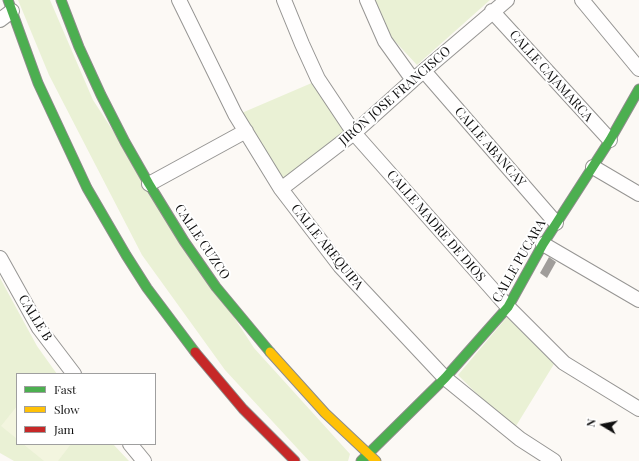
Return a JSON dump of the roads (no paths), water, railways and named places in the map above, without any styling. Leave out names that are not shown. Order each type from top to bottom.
[{"type":"street","name":"CALLE CUZCO","points":[[61,0],[79,47],[101,95],[125,142],[184,241],[216,287],[248,328],[368,459]]},
{"type":"street","name":"CALLE AREQUIPA","points":[[179,0],[235,114],[281,189],[340,266],[445,378],[520,439],[554,461]]},
{"type":"street","name":"CALLE MADRE DE DIOS","points":[[284,0],[318,79],[354,133],[508,308],[564,363],[639,410]]},
{"type":"street","points":[[367,0],[385,40],[413,80]]},
{"type":"street","name":"JIRÓN JOSE FRANCISCO","points":[[281,189],[354,133],[492,11],[507,0]]},
{"type":"street","points":[[582,0],[639,69]]},
{"type":"street","points":[[0,20],[10,5]]},
{"type":"street","points":[[10,5],[38,83],[63,140],[126,255],[147,288],[193,350],[243,409],[294,461]]},
{"type":"street","name":"CALLE CAJAMARCA","points":[[492,11],[610,140]]},
{"type":"street","name":"CALLE ABANCAY","points":[[424,71],[556,223]]},
{"type":"street","name":"CALLE PUCARA","points":[[368,459],[445,378],[508,308],[543,244],[610,140],[639,89]]},
{"type":"street","points":[[149,184],[246,131]]},
{"type":"street","points":[[593,167],[639,194]]},
{"type":"street","points":[[543,244],[639,300]]},
{"type":"street","name":"CALLE B","points":[[0,258],[39,328],[73,373]]},
{"type":"street","points":[[131,445],[144,461]]}]
